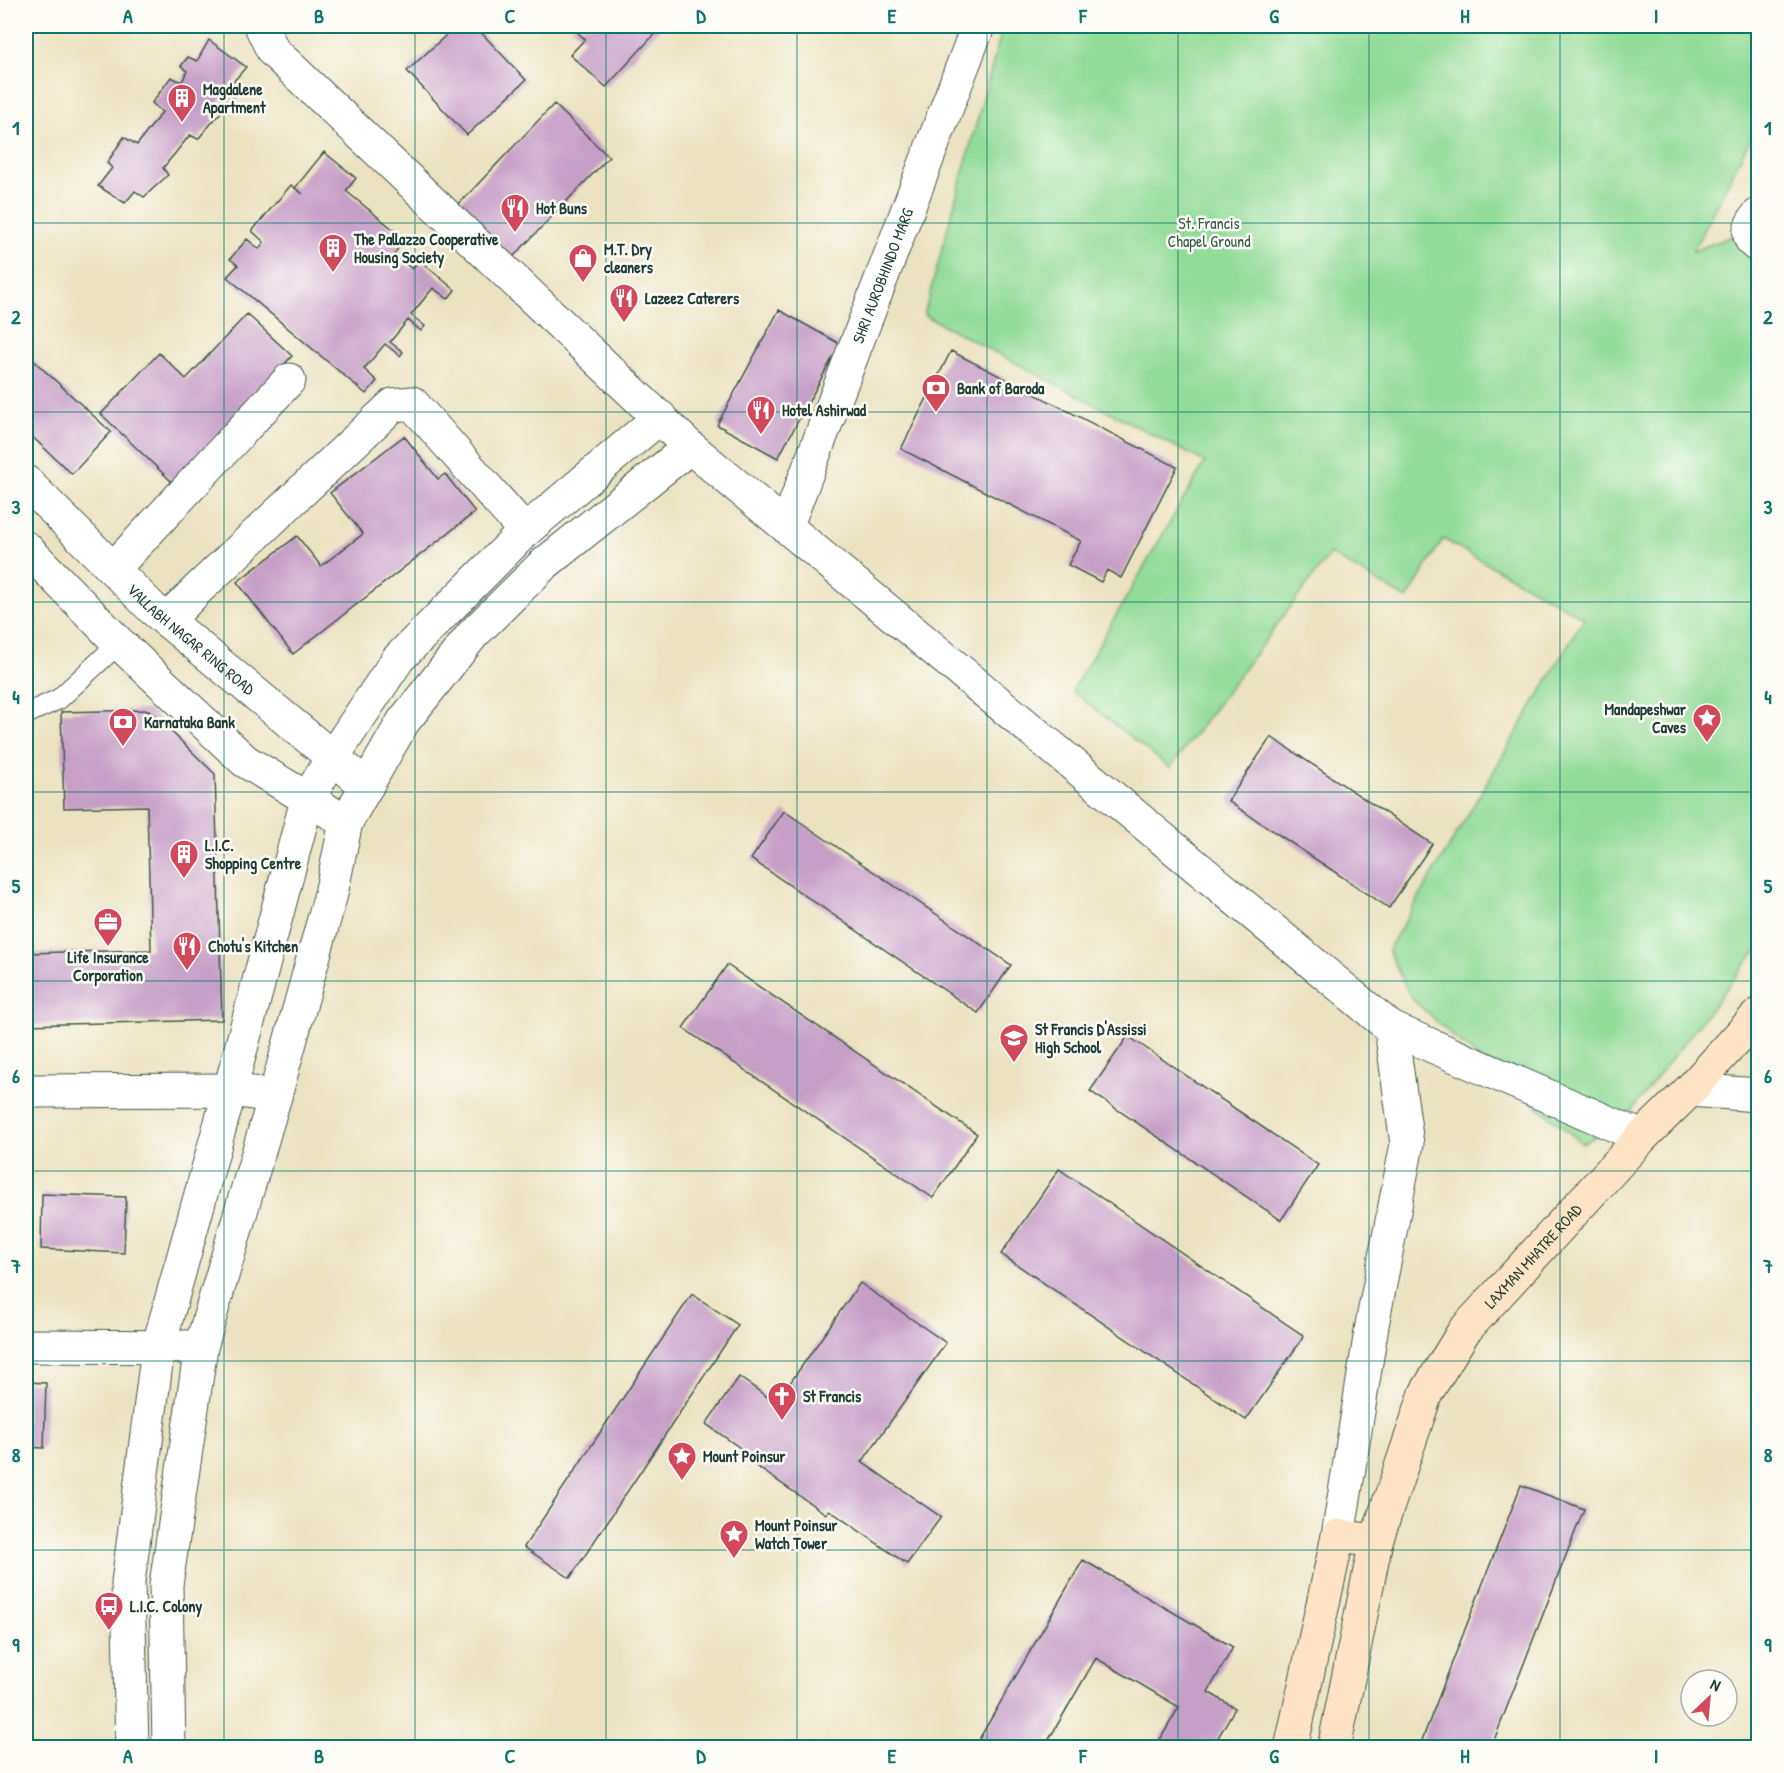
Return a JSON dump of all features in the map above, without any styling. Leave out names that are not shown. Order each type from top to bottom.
[{"type":"main road","name":"LAXMAN MHATRE ROAD","points":[[1334,1748],[1376,1541],[1426,1392],[1464,1331],[1642,1137],[1690,1090],[1758,1015]]},
{"type":"main road","points":[[1291,1748],[1338,1536],[1376,1541]]},
{"type":"street","points":[[261,26],[273,51],[690,447],[787,525],[1391,1028],[1642,1137]]},
{"type":"street","name":"SHRI AUROBHINDO MARG","points":[[787,525],[978,26]]},
{"type":"street","points":[[1758,215],[1750,225],[1749,236],[1758,246]]},
{"type":"street","points":[[58,581],[103,559],[289,380]]},
{"type":"street","points":[[168,621],[197,590],[393,405],[412,402],[525,531]]},
{"type":"street","points":[[132,1748],[128,1583],[158,1348],[307,800],[398,659],[525,531],[660,417]]},
{"type":"street","points":[[169,1748],[166,1585],[201,1347],[275,1096],[331,894],[346,822],[403,722],[473,634],[543,565],[690,447]]},
{"type":"street","name":"VALLABH NAGAR RING ROAD","points":[[26,482],[153,609],[367,786]]},
{"type":"street","points":[[26,548],[119,643],[245,761],[346,822]]},
{"type":"street","points":[[1338,1536],[1372,1325],[1407,1143],[1391,1028]]},
{"type":"street","points":[[26,1091],[230,1090],[275,1096]]},
{"type":"street","points":[[1690,1090],[1758,1095]]},
{"type":"street","points":[[26,1346],[201,1347]]},
{"type":"lane","points":[[26,714],[59,699],[119,643]]},
{"type":"green space","name":"St. Francis Chapel Ground","points":[[1003,26],[1758,26],[1758,124],[1693,251],[1754,228],[1758,239],[1758,948],[1621,1124],[1582,1143],[1457,1040],[1411,998],[1388,950],[1584,618],[1443,539],[1407,599],[1330,554],[1170,768],[1072,691],[1205,462],[924,315]]},
{"type":"building","points":[[456,26],[475,26],[526,80],[467,135],[407,71]]},
{"type":"building","points":[[570,26],[662,26],[606,87],[570,55],[585,39]]},
{"type":"building","name":"Magdalene Apartment","points":[[209,40],[246,67],[228,88],[236,94],[228,102],[222,97],[215,108],[221,112],[198,139],[190,135],[163,168],[168,175],[144,197],[135,191],[125,203],[98,186],[112,168],[107,163],[124,137],[137,145],[162,112],[152,103],[171,77],[182,82],[187,71],[181,66],[188,57],[197,61]]},
{"type":"building","points":[[554,104],[609,157],[513,257],[458,205]]},
{"type":"building","name":"The Pallazzo Cooperative Housing Society","points":[[324,152],[356,178],[346,191],[405,239],[394,254],[412,269],[419,260],[455,290],[448,299],[433,288],[411,315],[425,326],[421,331],[408,320],[390,342],[403,352],[400,356],[385,344],[364,369],[377,381],[366,394],[227,277],[238,265],[230,259],[247,239],[259,249],[264,242],[252,231],[291,185],[295,188]]},
{"type":"building","points":[[779,310],[840,344],[778,458],[717,425]]},
{"type":"building","points":[[247,314],[292,356],[172,482],[101,414],[159,353],[186,379]]},
{"type":"building","points":[[951,351],[1177,467],[1121,578],[1107,570],[1101,582],[1068,565],[1081,541],[901,449]]},
{"type":"building","points":[[33,360],[111,432],[72,474],[26,431],[26,369]]},
{"type":"building","points":[[404,436],[438,479],[445,474],[475,512],[293,654],[237,582],[297,536],[321,566],[363,534],[330,493]]},
{"type":"building","name":"L.I.C. Shopping Centre","points":[[149,710],[215,774],[222,1020],[26,1025],[26,953],[151,950],[147,806],[64,808],[61,712]]},
{"type":"building","points":[[1271,737],[1432,844],[1389,908],[1228,801]]},
{"type":"building","points":[[784,811],[1011,965],[978,1013],[751,859]]},
{"type":"building","points":[[727,965],[977,1134],[933,1198],[683,1028]]},
{"type":"building","points":[[1128,1036],[1318,1165],[1281,1220],[1090,1091]]},
{"type":"building","points":[[1059,1169],[1304,1336],[1246,1420],[1001,1254]]},
{"type":"building","points":[[42,1194],[126,1197],[124,1253],[41,1249]]},
{"type":"building","points":[[860,1283],[946,1343],[862,1462],[941,1517],[907,1564],[829,1510],[826,1514],[740,1455],[743,1450],[706,1424],[739,1377],[776,1403]]},
{"type":"building","points":[[692,1294],[738,1325],[570,1578],[524,1547]]},
{"type":"building","points":[[26,1382],[46,1383],[44,1448],[26,1447]]},
{"type":"building","points":[[1521,1485],[1584,1509],[1491,1748],[1419,1748]]},
{"type":"building","points":[[1083,1560],[1233,1647],[1208,1692],[1235,1708],[1212,1748],[1155,1748],[1179,1707],[1096,1658],[1044,1748],[974,1748]]},
{"type":"building","points":[[26,1655],[28,1655],[28,1715],[26,1715]]},
{"type":"place","name":"Magdalene Apartment","points":[[182,124]]},
{"type":"place","name":"Hot Buns","points":[[515,234]]},
{"type":"place","name":"The Pallazzo Cooperative Housing Society","points":[[333,274]]},
{"type":"place","name":"M.T. Dry cleaners","points":[[583,284]]},
{"type":"place","name":"Lazeez Caterers","points":[[624,324]]},
{"type":"place","name":"Bank of Baroda","points":[[936,414]]},
{"type":"place","name":"Hotel Ashirwad","points":[[761,436]]},
{"type":"place","name":"Mandapeshwar Caves","points":[[1707,744]]},
{"type":"place","name":"Karnataka Bank","points":[[123,748]]},
{"type":"place","name":"L.I.C. Shopping Centre","points":[[184,880]]},
{"type":"place","name":"Life Insurance Corporation","points":[[108,948]]},
{"type":"place","name":"Chotu's Kitchen","points":[[187,972]]},
{"type":"place","name":"St Francis D'Assissi High School","points":[[1014,1064]]},
{"type":"place","name":"St Francis","points":[[782,1422]]},
{"type":"place","name":"Mount Poinsur","points":[[682,1482]]},
{"type":"place","name":"Mount Poinsur Watch Tower","points":[[734,1560]]},
{"type":"place","name":"L.I.C. Colony","points":[[109,1632]]}]
